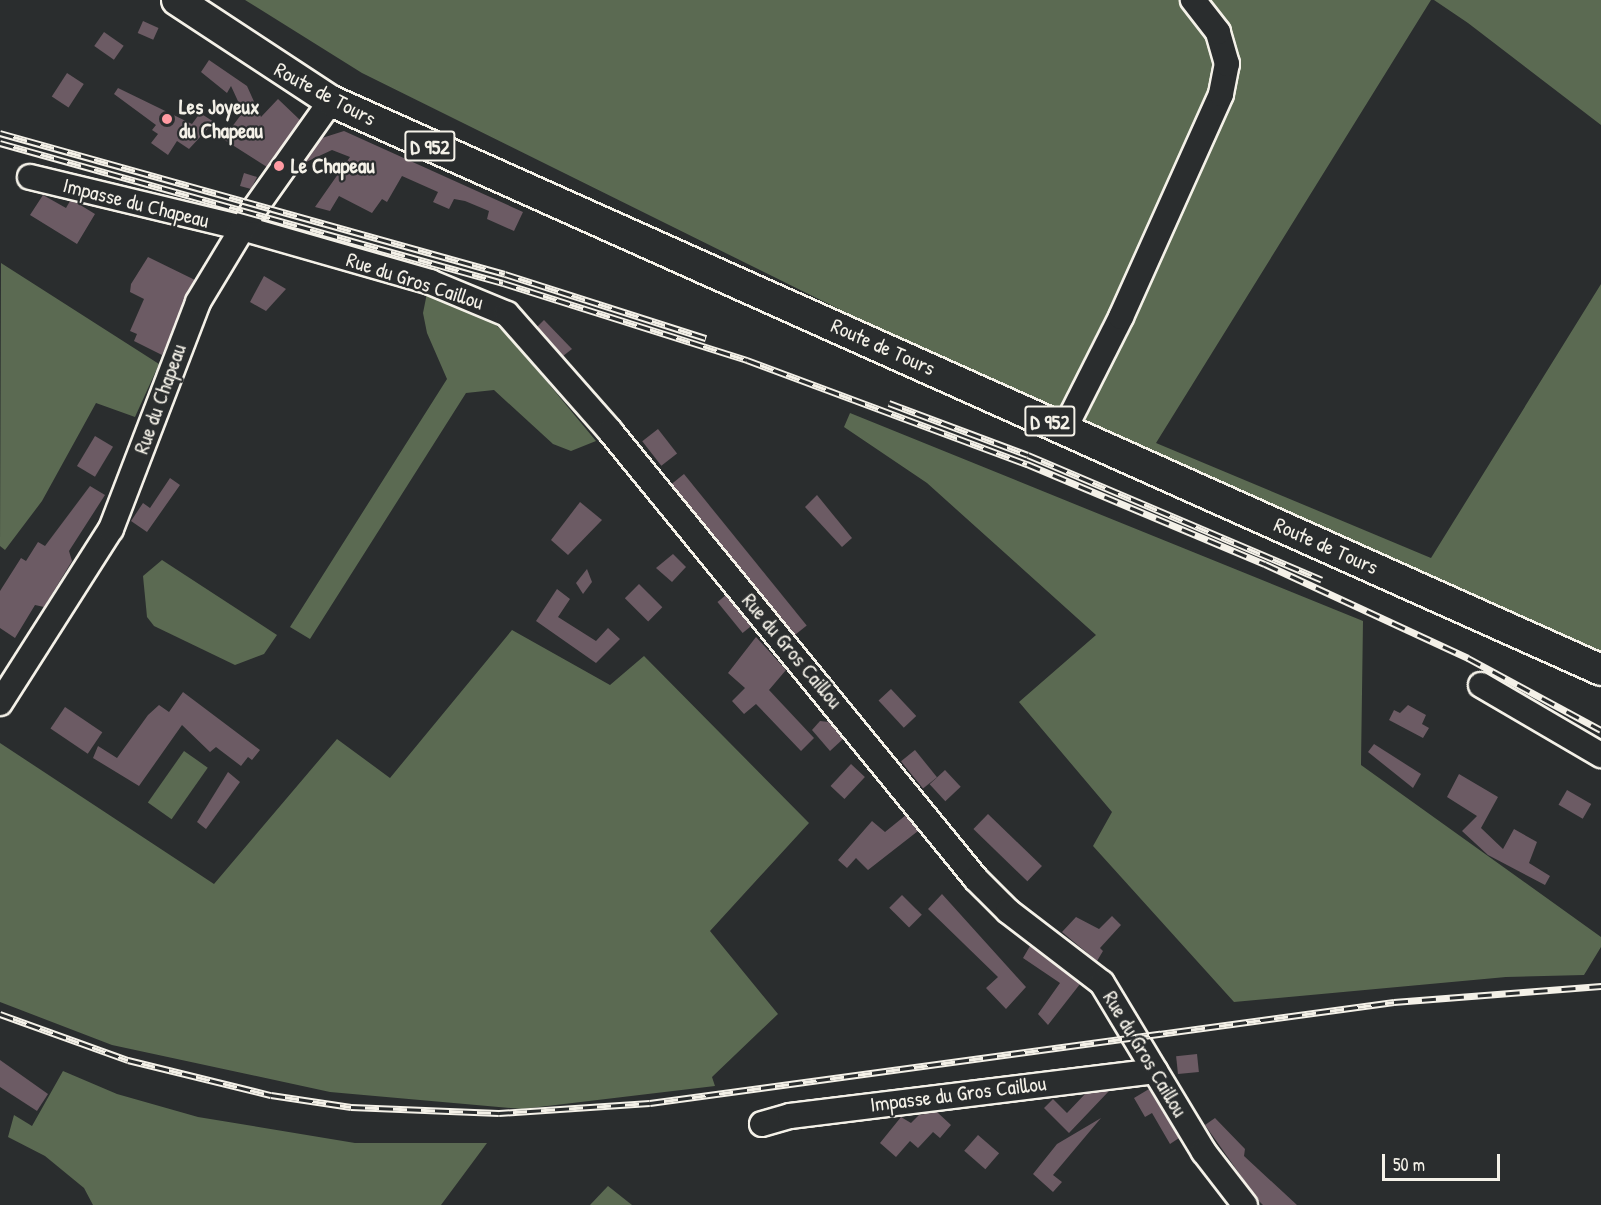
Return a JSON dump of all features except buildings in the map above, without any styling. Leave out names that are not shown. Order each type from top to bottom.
[{"type":"main road","name":"Route de Tours","points":[[177,0],[332,101],[1601,670]]},
{"type":"street","points":[[1065,428],[1121,317],[1221,94],[1227,64],[1218,32],[1193,0]]},
{"type":"street","name":"Rue du Chapeau","points":[[0,703],[111,529],[198,302],[242,228],[332,101]]},
{"type":"street","name":"Impasse du Chapeau","points":[[30,177],[242,228]]},
{"type":"street","name":"Rue du Gros Caillou","points":[[242,228],[430,282],[507,314],[610,431],[976,879],[1008,911],[1102,983],[1203,1152],[1245,1205]]},
{"type":"street","points":[[1481,685],[1601,755]]},
{"type":"street","name":"Impasse du Gros Caillou","points":[[762,1124],[790,1116],[1155,1071]]},
{"type":"green space","points":[[245,0],[1431,0],[1156,443],[1431,558],[1601,284],[1601,656],[873,326],[362,73]]},
{"type":"green space","points":[[1434,0],[1601,0],[1601,125],[1468,23]]},
{"type":"green space","points":[[1,263],[159,364],[135,417],[96,403],[42,501],[5,550],[0,546]]},
{"type":"green space","points":[[427,293],[480,312],[509,336],[596,441],[571,451],[553,444],[494,390],[466,393],[310,639],[290,627],[447,379],[427,333],[423,313]]},
{"type":"green space","points":[[850,413],[1363,621],[1361,765],[1601,937],[1601,947],[1584,975],[1506,977],[1234,1002],[1093,846],[1112,812],[1019,702],[1096,635],[927,483],[844,427]]},
{"type":"green space","points":[[162,560],[277,635],[264,654],[235,665],[154,626],[147,617],[143,576]]},
{"type":"green space","points":[[512,630],[610,685],[644,656],[809,823],[710,931],[778,1014],[712,1077],[715,1086],[522,1109],[330,1092],[112,1045],[0,1002],[0,743],[214,884],[337,739],[390,778]]},
{"type":"green space","points":[[184,751],[208,768],[172,819],[148,803]]},
{"type":"green space","points":[[63,1071],[117,1094],[198,1117],[355,1143],[487,1143],[441,1205],[93,1205],[84,1188],[45,1156],[8,1137],[14,1115],[32,1126]]},
{"type":"green space","points":[[608,1186],[632,1205],[590,1205]]},
{"type":"railway","points":[[0,133],[505,274],[706,338]]},
{"type":"railway","points":[[0,143],[503,283],[747,360],[1027,464],[1265,564],[1468,658],[1601,730]]},
{"type":"railway","points":[[889,403],[1028,455],[1322,580]]},
{"type":"railway","points":[[0,1014],[128,1060],[271,1095],[351,1107],[499,1113],[650,1103],[1394,1002],[1601,986]]},
{"type":"place","name":"Les Joyeux du Chapeau","points":[[167,119]]},
{"type":"place","name":"Le Chapeau","points":[[279,166]]}]
